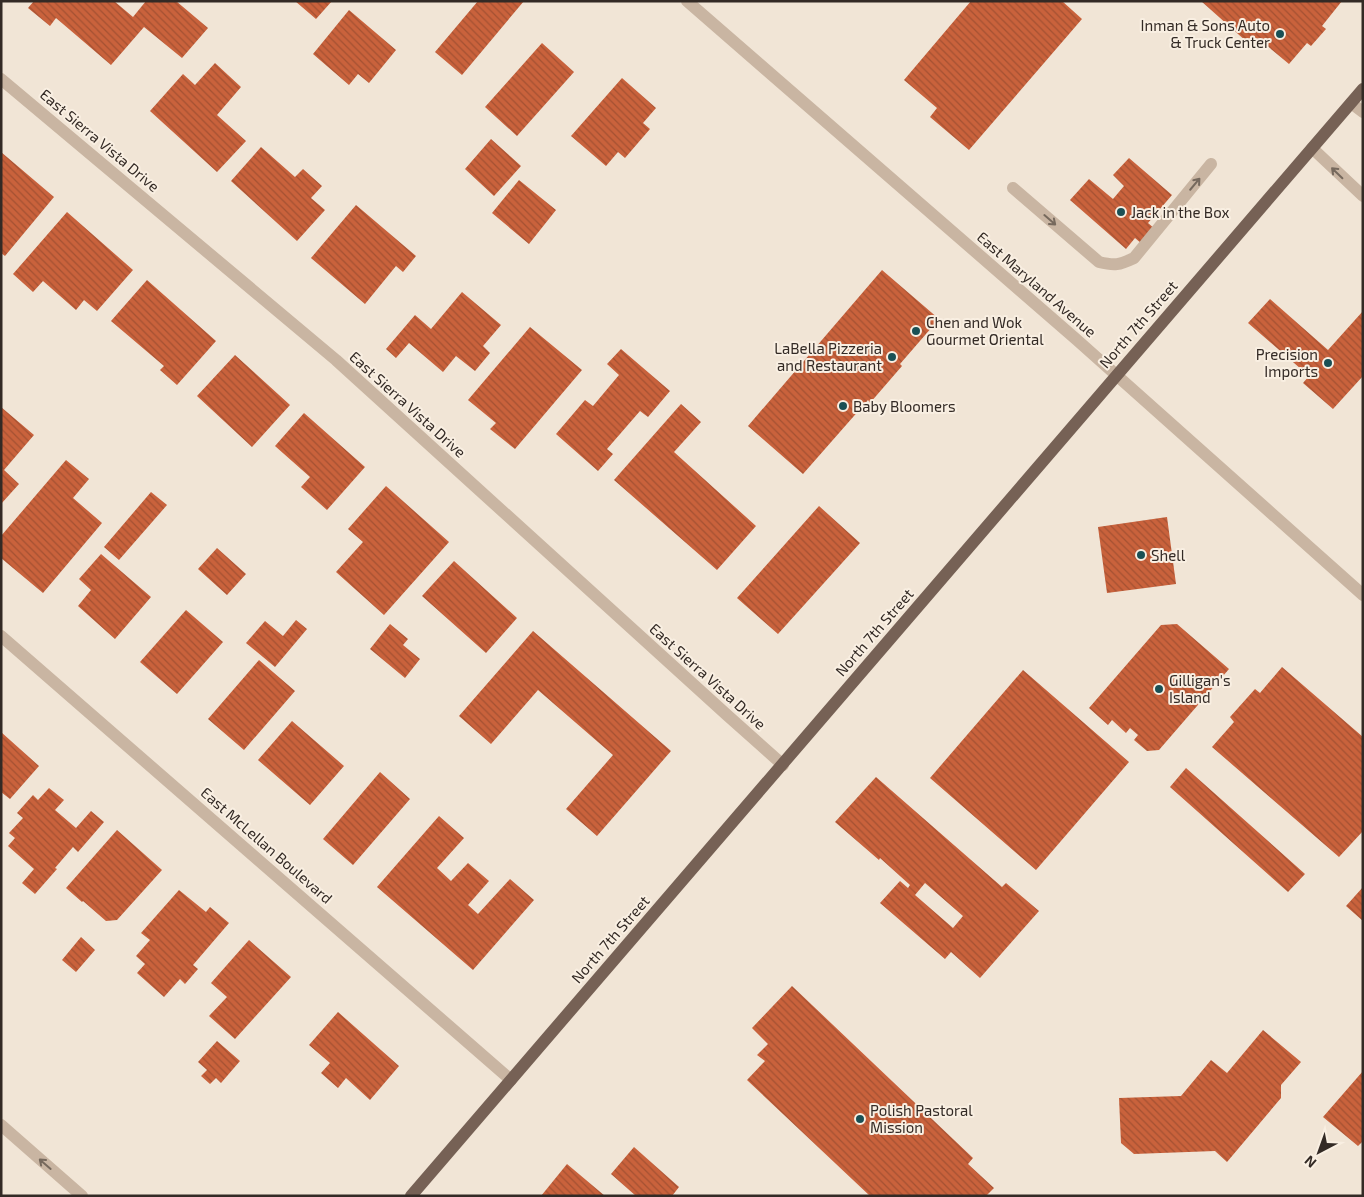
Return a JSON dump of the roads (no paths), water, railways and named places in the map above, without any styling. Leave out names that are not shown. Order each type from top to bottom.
[{"type":"main road","name":"North 7th Street","points":[[411,1196],[1363,89]]},
{"type":"street","name":"East Maryland Avenue","points":[[687,1],[1116,375],[1363,595]]},
{"type":"street","name":"East Sierra Vista Drive","points":[[1,79],[336,360],[782,765]]},
{"type":"street","points":[[1351,103],[1363,112]]},
{"type":"street","points":[[1312,148],[1363,196]]},
{"type":"street","points":[[1013,188],[1100,262],[1120,265],[1134,258],[1212,164]]},
{"type":"street","name":"East McLellan Boulevard","points":[[1,636],[511,1080]]},
{"type":"street","points":[[1,1125],[82,1196]]},
{"type":"place","name":"Inman & Sons Auto & Truck Center","points":[[1280,34]]},
{"type":"place","name":"Jack in the Box","points":[[1121,212]]},
{"type":"place","name":"Chen and Wok Gourmet Oriental","points":[[916,331]]},
{"type":"place","name":"LaBella Pizzeria and Restaurant","points":[[892,357]]},
{"type":"place","name":"Precision Imports","points":[[1328,363]]},
{"type":"place","name":"Baby Bloomers","points":[[843,406]]},
{"type":"place","name":"Shell","points":[[1141,555]]},
{"type":"place","name":"Gilligan's Island","points":[[1159,689]]},
{"type":"place","name":"Polish Pastoral Mission","points":[[860,1119]]}]
